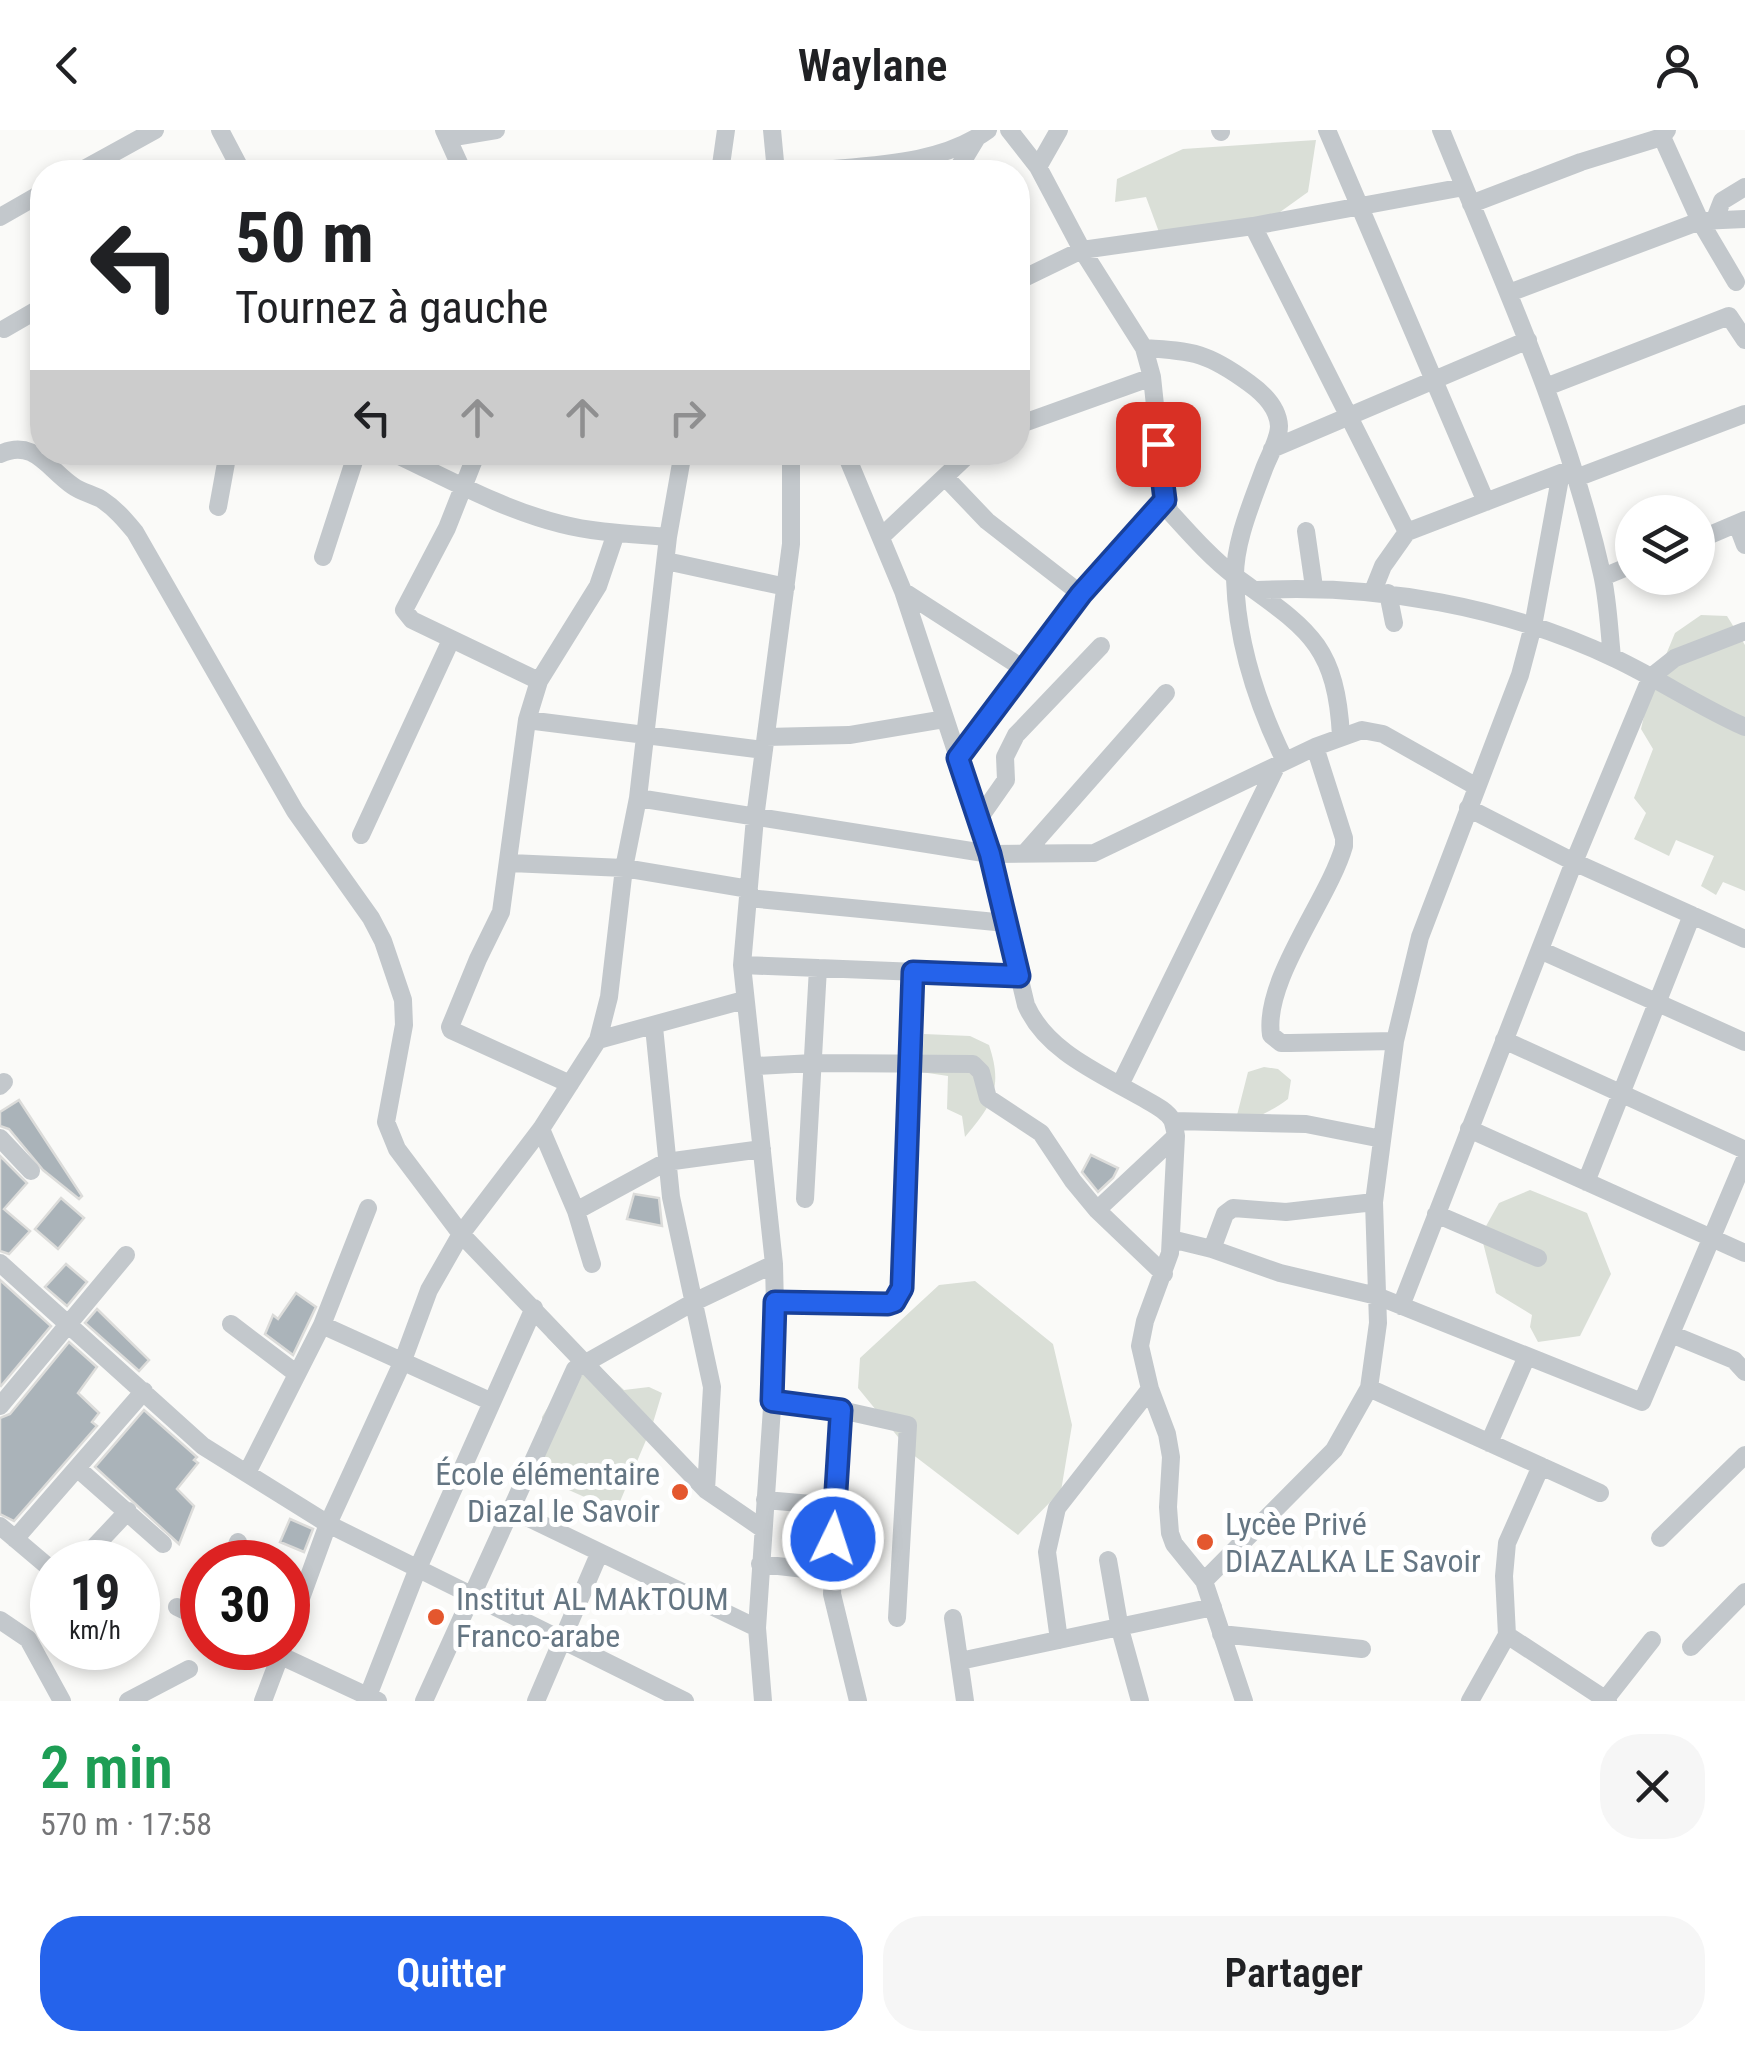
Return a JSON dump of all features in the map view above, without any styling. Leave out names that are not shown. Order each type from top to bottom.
[{"type":"street","points":[[101,160],[156,130]]},
{"type":"street","points":[[220,130],[236,160]]},
{"type":"street","points":[[445,130],[460,136],[496,130]]},
{"type":"street","points":[[445,130],[458,160]]},
{"type":"street","points":[[722,160],[726,130]]},
{"type":"street","points":[[772,130],[775,160]]},
{"type":"street","points":[[1009,130],[1038,167],[1082,250],[1144,348],[1152,377],[1165,500],[1181,524],[1234,576],[1304,628],[1334,676],[1340,736]]},
{"type":"street","points":[[1038,167],[1059,130]]},
{"type":"street","points":[[1328,130],[1486,502]]},
{"type":"street","points":[[1441,130],[1546,387],[1603,577],[1612,657]]},
{"type":"street","points":[[899,160],[923,157],[982,134]]},
{"type":"street","points":[[964,160],[982,134]]},
{"type":"street","points":[[1030,276],[1082,250],[1360,207],[1467,195],[1665,134],[1736,282]]},
{"type":"street","points":[[1707,220],[1722,201],[1745,187]]},
{"type":"street","points":[[0,217],[30,200]]},
{"type":"street","points":[[1510,293],[1707,220],[1743,217]]},
{"type":"street","points":[[1253,226],[1407,532]]},
{"type":"street","points":[[4,329],[30,314]]},
{"type":"street","points":[[1546,387],[1729,316],[1745,340]]},
{"type":"street","points":[[1272,450],[1528,340]]},
{"type":"street","points":[[1120,1085],[1281,764],[1243,648],[1234,576],[1251,506],[1279,427],[1275,413],[1257,388],[1221,362],[1200,353],[1144,348]]},
{"type":"street","points":[[1030,421],[1152,377]]},
{"type":"street","points":[[1394,623],[1381,592],[1383,566],[1407,532],[1745,414]]},
{"type":"street","points":[[0,454],[25,448],[30,451]]},
{"type":"street","points":[[50,465],[72,486],[102,500],[120,514],[136,532],[295,811],[371,918],[396,973],[402,1000],[404,1024],[386,1122],[397,1149],[461,1234],[706,1490],[763,1528]]},
{"type":"street","points":[[218,507],[226,465]]},
{"type":"street","points":[[323,557],[353,465]]},
{"type":"street","points":[[418,465],[543,519],[616,533],[668,536]]},
{"type":"street","points":[[471,465],[447,528],[404,607],[405,614],[539,681]]},
{"type":"street","points":[[310,1574],[430,1290],[461,1234],[541,1129],[598,1040],[609,996],[624,868],[638,798],[680,465]]},
{"type":"street","points":[[763,1701],[757,1628],[772,1401],[774,1264],[756,1066],[742,965],[755,818],[791,544],[791,465]]},
{"type":"street","points":[[851,465],[903,591],[990,854],[1033,1021],[1046,1037],[1156,1106],[1174,1128],[1171,1239],[1164,1274],[1140,1346],[1150,1389],[1167,1434],[1170,1533],[1174,1544],[1204,1581],[1243,1698],[1221,1701]]},
{"type":"street","points":[[882,537],[957,465]]},
{"type":"street","points":[[1204,1581],[1325,1461],[1369,1388],[1378,1323],[1374,1202],[1395,1041],[1420,937],[1520,675],[1570,473]]},
{"type":"street","points":[[945,477],[987,520],[1081,594]]},
{"type":"street","points":[[958,758],[1081,594],[1165,500]]},
{"type":"street","points":[[1715,533],[1741,522],[1745,546]]},
{"type":"street","points":[[1306,531],[1314,587]]},
{"type":"street","points":[[570,1084],[450,1030],[450,1022],[501,912],[527,720],[539,681],[598,586],[616,533]]},
{"type":"street","points":[[666,561],[786,587]]},
{"type":"street","points":[[1603,577],[1615,572]]},
{"type":"street","points":[[1257,590],[1314,587],[1381,592],[1451,604],[1533,626],[1612,657],[1745,727]]},
{"type":"street","points":[[903,591],[1024,670]]},
{"type":"street","points":[[1401,1306],[1651,676],[1675,658],[1745,630]]},
{"type":"street","points":[[361,835],[451,640]]},
{"type":"street","points":[[978,820],[1006,780],[1005,757],[1016,734],[1101,646]]},
{"type":"street","points":[[1025,853],[1166,693]]},
{"type":"street","points":[[527,720],[765,743],[850,735],[944,719]]},
{"type":"street","points":[[638,798],[990,854],[1094,853],[1314,747],[1362,730],[1382,734],[1477,787]]},
{"type":"street","points":[[1314,747],[1344,846],[1281,984],[1270,1027],[1272,1035],[1290,1044],[1395,1041]]},
{"type":"street","points":[[1468,808],[1574,862],[1745,938]]},
{"type":"street","points":[[510,864],[624,868],[748,894],[1006,923]]},
{"type":"street","points":[[1586,1182],[1692,915]]},
{"type":"street","points":[[1540,950],[1745,1042]]},
{"type":"street","points":[[742,965],[1019,976]]},
{"type":"street","points":[[805,1199],[818,968]]},
{"type":"street","points":[[775,1302],[888,1304],[902,1288],[913,972]]},
{"type":"street","points":[[598,1040],[744,1000]]},
{"type":"street","points":[[654,1026],[666,1162],[712,1387],[706,1490]]},
{"type":"street","points":[[1504,1040],[1745,1150]]},
{"type":"street","points":[[756,1066],[813,1062],[973,1064],[981,1072],[988,1098],[1041,1133],[1097,1210],[1164,1274]]},
{"type":"street","points":[[1097,1210],[1174,1128],[1306,1124],[1382,1139]]},
{"type":"street","points":[[541,1129],[576,1211],[592,1264]]},
{"type":"street","points":[[1470,1129],[1745,1253]]},
{"type":"street","points":[[0,1138],[30,1170]]},
{"type":"street","points":[[576,1211],[666,1162],[762,1148]]},
{"type":"street","points":[[1171,1239],[1280,1273],[1377,1296],[1642,1402],[1745,1159]]},
{"type":"street","points":[[1212,1249],[1226,1214],[1233,1208],[1286,1212],[1374,1202]]},
{"type":"street","points":[[247,1473],[322,1325],[368,1208]]},
{"type":"street","points":[[1436,1214],[1538,1258]]},
{"type":"street","points":[[2,1398],[126,1255]]},
{"type":"street","points":[[0,1263],[203,1446],[328,1524],[562,1640],[645,1692],[685,1701]]},
{"type":"street","points":[[424,1701],[575,1369],[692,1303],[774,1264]]},
{"type":"street","points":[[310,1668],[371,1699],[418,1568],[534,1308]]},
{"type":"street","points":[[231,1324],[297,1374]]},
{"type":"street","points":[[322,1325],[492,1402]]},
{"type":"street","points":[[1671,1334],[1734,1360],[1745,1372]]},
{"type":"street","points":[[1489,1442],[1527,1356]]},
{"type":"street","points":[[1369,1388],[1600,1493]]},
{"type":"street","points":[[1059,1640],[1047,1552],[1057,1508],[1150,1389]]},
{"type":"street","points":[[30,1552],[7,1533],[77,1468],[144,1391]]},
{"type":"street","points":[[772,1401],[905,1422],[910,1430],[897,1618]]},
{"type":"street","points":[[841,1410],[831,1572],[834,1606],[858,1701]]},
{"type":"street","points":[[1470,1701],[1506,1635],[1507,1542],[1541,1466]]},
{"type":"street","points":[[1660,1538],[1741,1467]]},
{"type":"street","points":[[77,1468],[163,1544]]},
{"type":"street","points":[[765,1500],[836,1506]]},
{"type":"street","points":[[510,1510],[757,1628]]},
{"type":"street","points":[[101,1540],[128,1511]]},
{"type":"street","points":[[536,1701],[599,1554]]},
{"type":"street","points":[[1108,1560],[1120,1629],[1140,1701]]},
{"type":"street","points":[[760,1564],[831,1572]]},
{"type":"street","points":[[1691,1647],[1745,1592]]},
{"type":"street","points":[[960,1661],[1213,1607]]},
{"type":"street","points":[[953,1618],[966,1701]]},
{"type":"street","points":[[0,1620],[28,1639],[62,1701]]},
{"type":"street","points":[[1222,1634],[1362,1648]]},
{"type":"street","points":[[1506,1635],[1606,1700],[1652,1640]]},
{"type":"street","points":[[128,1701],[187,1670]]},
{"type":"street","points":[[264,1701],[271,1670]]},
{"type":"shaded area","points":[[1316,140],[1308,192],[1248,235],[1163,243],[1146,197],[1115,202],[1117,179],[1183,149]]},
{"type":"shaded area","points":[[1701,615],[1727,616],[1745,645],[1745,891],[1723,882],[1716,895],[1701,886],[1714,856],[1676,840],[1669,856],[1634,839],[1646,813],[1634,798],[1653,749],[1641,729],[1648,698],[1675,633]]},
{"type":"shaded area","points":[[924,1034],[970,1036],[989,1045],[995,1072],[993,1094],[983,1115],[965,1137],[962,1116],[947,1109],[948,1076],[921,1072]]},
{"type":"shaded area","points":[[1264,1067],[1278,1069],[1291,1080],[1288,1099],[1263,1114],[1235,1123],[1248,1072]]},
{"type":"shaded area","points":[[1530,1190],[1587,1213],[1611,1274],[1580,1336],[1538,1342],[1530,1327],[1532,1315],[1496,1293],[1481,1235],[1499,1203]]},
{"type":"shaded area","points":[[975,1281],[1053,1344],[1072,1425],[1061,1491],[1018,1535],[912,1454],[858,1388],[860,1358],[939,1285]]},
{"type":"shaded area","points":[[547,1337],[571,1340],[624,1390],[649,1387],[662,1393],[616,1511],[544,1479],[542,1417],[574,1364]]},
{"type":"building","points":[[19,1100],[82,1196],[79,1199],[43,1170],[9,1129],[0,1126],[0,1112]]},
{"type":"building","points":[[1091,1155],[1118,1168],[1098,1192],[1082,1172]]},
{"type":"building","points":[[0,1156],[27,1183],[4,1209],[30,1231],[9,1254],[0,1251]]},
{"type":"building","points":[[634,1194],[659,1198],[662,1226],[627,1219]]},
{"type":"building","points":[[61,1198],[84,1218],[58,1249],[35,1229]]},
{"type":"building","points":[[66,1264],[87,1282],[67,1306],[45,1287]]},
{"type":"building","points":[[0,1280],[51,1326],[1,1386],[0,1385]]},
{"type":"building","points":[[296,1293],[316,1307],[293,1355],[265,1334],[273,1315],[278,1319]]},
{"type":"building","points":[[97,1309],[149,1360],[139,1371],[85,1323]]},
{"type":"building","points":[[69,1342],[97,1367],[78,1393],[99,1413],[92,1422],[97,1426],[14,1521],[0,1514],[0,1418],[10,1414]]},
{"type":"building","points":[[144,1410],[197,1457],[194,1460],[198,1463],[177,1489],[194,1506],[179,1544],[95,1467]]},
{"type":"building","points":[[290,1519],[313,1529],[309,1540],[281,1540]]},
{"type":"place","name":"École élémentaire Diazal le Savoir","points":[[680,1492]]},
{"type":"place","name":"Lycèe Privé DIAZALKA LE Savoir","points":[[1205,1542]]},
{"type":"place","name":"Institut AL MAkTOUM Franco-arabe","points":[[436,1617]]},
{"type":"route","points":[[833,1539],[841,1410],[772,1401],[775,1302],[888,1304],[894,1302],[902,1288],[913,972],[1019,976],[990,854],[958,758],[1081,594],[1165,500],[1158,444]]}]
